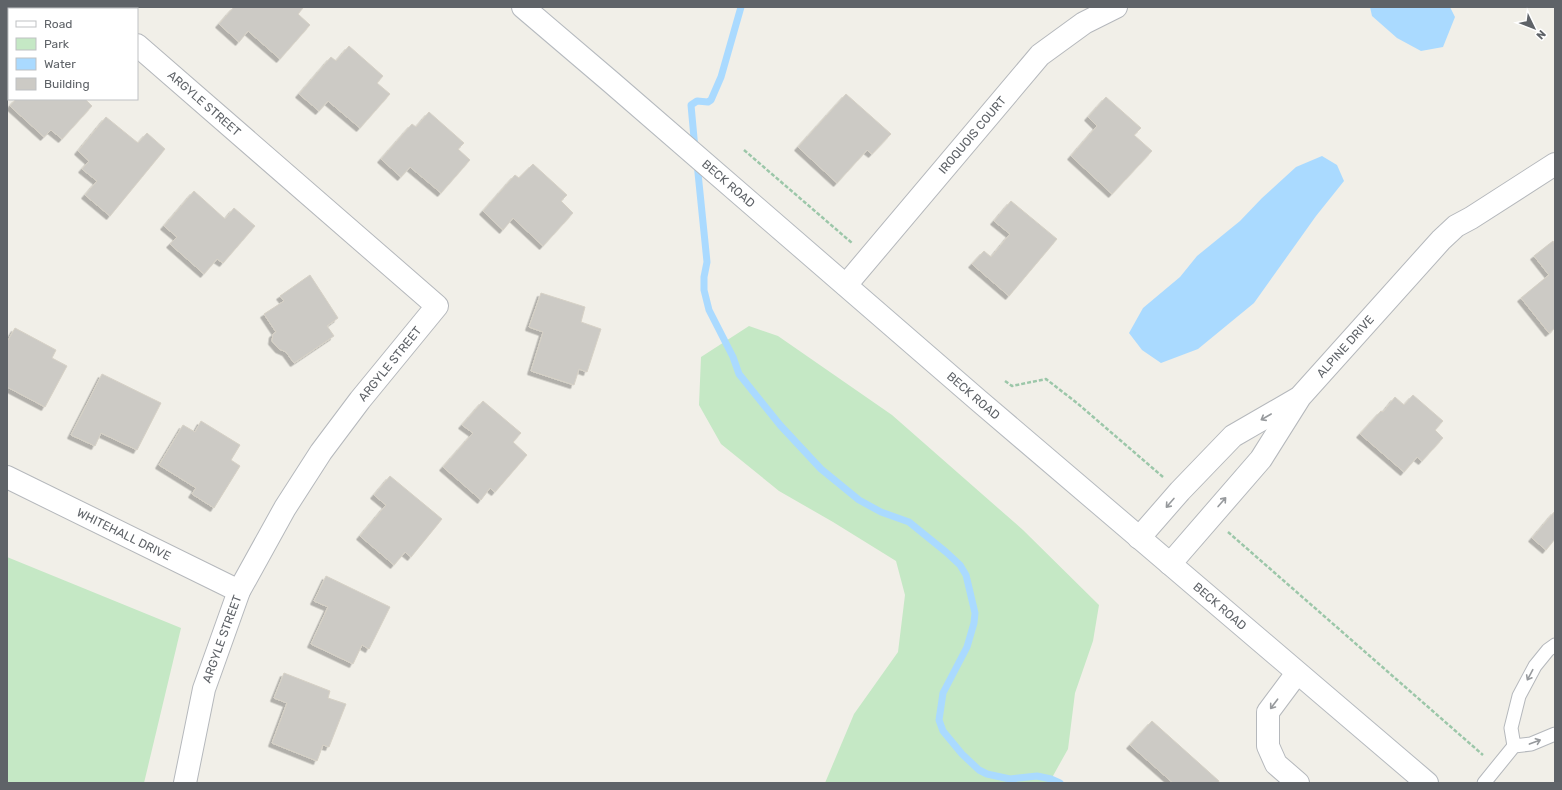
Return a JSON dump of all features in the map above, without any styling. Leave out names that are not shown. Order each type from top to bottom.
[{"type":"street","name":"BECK ROAD","points":[[523,7],[1139,538],[1427,783]]},
{"type":"street","name":"IROQUOIS COURT","points":[[846,285],[1040,55],[1084,23],[1116,7]]},
{"type":"street","name":"ARGYLE STREET","points":[[138,46],[437,306],[360,400],[321,452],[285,508],[239,591],[204,689],[185,783]]},
{"type":"street","name":"ALPINE DRIVE","points":[[1170,564],[1260,459],[1300,397],[1441,240],[1456,226],[1490,207],[1555,164]]},
{"type":"street","points":[[1139,538],[1180,491],[1233,436],[1300,397]]},
{"type":"street","name":"WHITEHALL DRIVE","points":[[7,477],[239,591]]},
{"type":"street","points":[[1297,673],[1268,712],[1268,746],[1276,764],[1298,783]]},
{"type":"lane","points":[[1514,746],[1511,728],[1519,696],[1535,666],[1548,650],[1555,645]]},
{"type":"lane","points":[[1484,783],[1514,746],[1531,744],[1555,734]]},
{"type":"path","points":[[744,150],[868,258]]},
{"type":"path","points":[[1005,381],[1012,386],[1046,379],[1180,491]]},
{"type":"path","points":[[1209,517],[1311,603],[1497,767]]},
{"type":"green space","points":[[749,326],[778,336],[892,415],[1023,530],[1099,605],[1093,641],[1075,693],[1068,749],[1049,783],[825,783],[854,714],[898,652],[905,595],[896,561],[779,491],[721,444],[699,405],[701,357]]},
{"type":"green space","points":[[7,557],[181,628],[144,783],[7,783]]},
{"type":"water","points":[[1370,7],[1450,7],[1455,17],[1443,47],[1421,51],[1397,38],[1372,16]]},
{"type":"water","points":[[1322,156],[1337,165],[1344,181],[1316,216],[1254,303],[1198,349],[1161,363],[1142,350],[1129,333],[1143,308],[1180,277],[1197,256],[1240,221],[1262,198],[1296,167]]},
{"type":"building","points":[[234,7],[302,7],[303,8],[298,14],[310,25],[280,59],[248,31],[239,42],[219,24]]},
{"type":"building","points":[[7,33],[8,44],[7,45]]},
{"type":"building","points":[[349,46],[383,76],[377,83],[390,94],[360,128],[328,101],[319,111],[299,94],[331,57],[336,61]]},
{"type":"building","points":[[846,94],[891,134],[872,154],[867,150],[837,183],[798,147]]},
{"type":"building","points":[[1106,97],[1141,128],[1134,135],[1152,151],[1112,194],[1071,156],[1097,126],[1088,117]]},
{"type":"building","points":[[15,100],[86,100],[92,106],[62,139],[51,130],[44,137],[10,106]]},
{"type":"building","points":[[429,112],[464,143],[458,149],[470,160],[441,193],[410,167],[401,177],[381,159],[412,124],[416,127]]},
{"type":"building","points":[[106,117],[138,143],[147,133],[165,149],[110,216],[85,195],[97,181],[82,169],[89,161],[78,151]]},
{"type":"building","points":[[533,164],[567,195],[561,201],[573,213],[543,246],[513,218],[503,230],[483,211],[515,175],[519,178]]},
{"type":"building","points":[[194,191],[225,219],[234,208],[255,226],[223,263],[217,259],[204,274],[170,244],[177,237],[164,226]]},
{"type":"building","points":[[1011,201],[1057,239],[1009,296],[972,264],[984,251],[991,257],[1010,234],[994,221]]},
{"type":"building","points":[[1553,241],[1555,244],[1555,328],[1549,333],[1521,298],[1549,275],[1534,256]]},
{"type":"building","points":[[310,275],[338,318],[327,326],[334,336],[294,363],[286,352],[279,349],[272,341],[273,334],[276,332],[264,314],[284,301],[280,296]]},
{"type":"building","points":[[541,293],[585,307],[581,322],[601,329],[587,372],[579,369],[574,385],[531,371],[543,332],[529,327]]},
{"type":"building","points":[[15,328],[56,350],[52,358],[67,366],[45,407],[7,387],[7,342]]},
{"type":"building","points":[[102,374],[161,403],[137,450],[101,433],[95,446],[71,435]]},
{"type":"building","points":[[1413,395],[1443,421],[1435,430],[1443,438],[1422,461],[1417,457],[1404,472],[1360,434],[1381,411],[1383,412],[1395,397],[1404,405]]},
{"type":"building","points":[[483,401],[521,433],[513,442],[527,455],[495,492],[490,488],[481,500],[443,467],[473,433],[462,425]]},
{"type":"building","points":[[201,421],[240,445],[231,460],[240,466],[214,508],[192,494],[196,488],[159,465],[183,425],[195,432]]},
{"type":"building","points":[[390,476],[442,519],[411,557],[405,552],[394,565],[360,536],[386,505],[374,495]]},
{"type":"building","points":[[1555,511],[1555,539],[1546,550],[1532,538]]},
{"type":"building","points":[[326,576],[390,607],[369,649],[362,645],[353,664],[311,644],[328,607],[314,601]]},
{"type":"building","points":[[284,673],[330,691],[328,698],[346,704],[329,747],[323,745],[317,761],[272,743],[287,703],[274,698]]},
{"type":"building","points":[[1152,721],[1219,781],[1218,783],[1173,783],[1130,745]]},
{"type":"waterway","points":[[695,149],[691,105],[697,101],[708,102],[711,100],[721,77],[741,7]]},
{"type":"waterway","points":[[697,163],[707,262],[704,277],[704,290],[709,310],[733,357],[739,374],[780,425],[821,469],[859,500],[881,512],[909,522],[960,565],[966,575],[975,613],[974,623],[967,647],[943,693],[939,720],[943,731],[962,754],[979,770],[987,774],[1010,779],[1037,776],[1051,779],[1060,783]]}]
